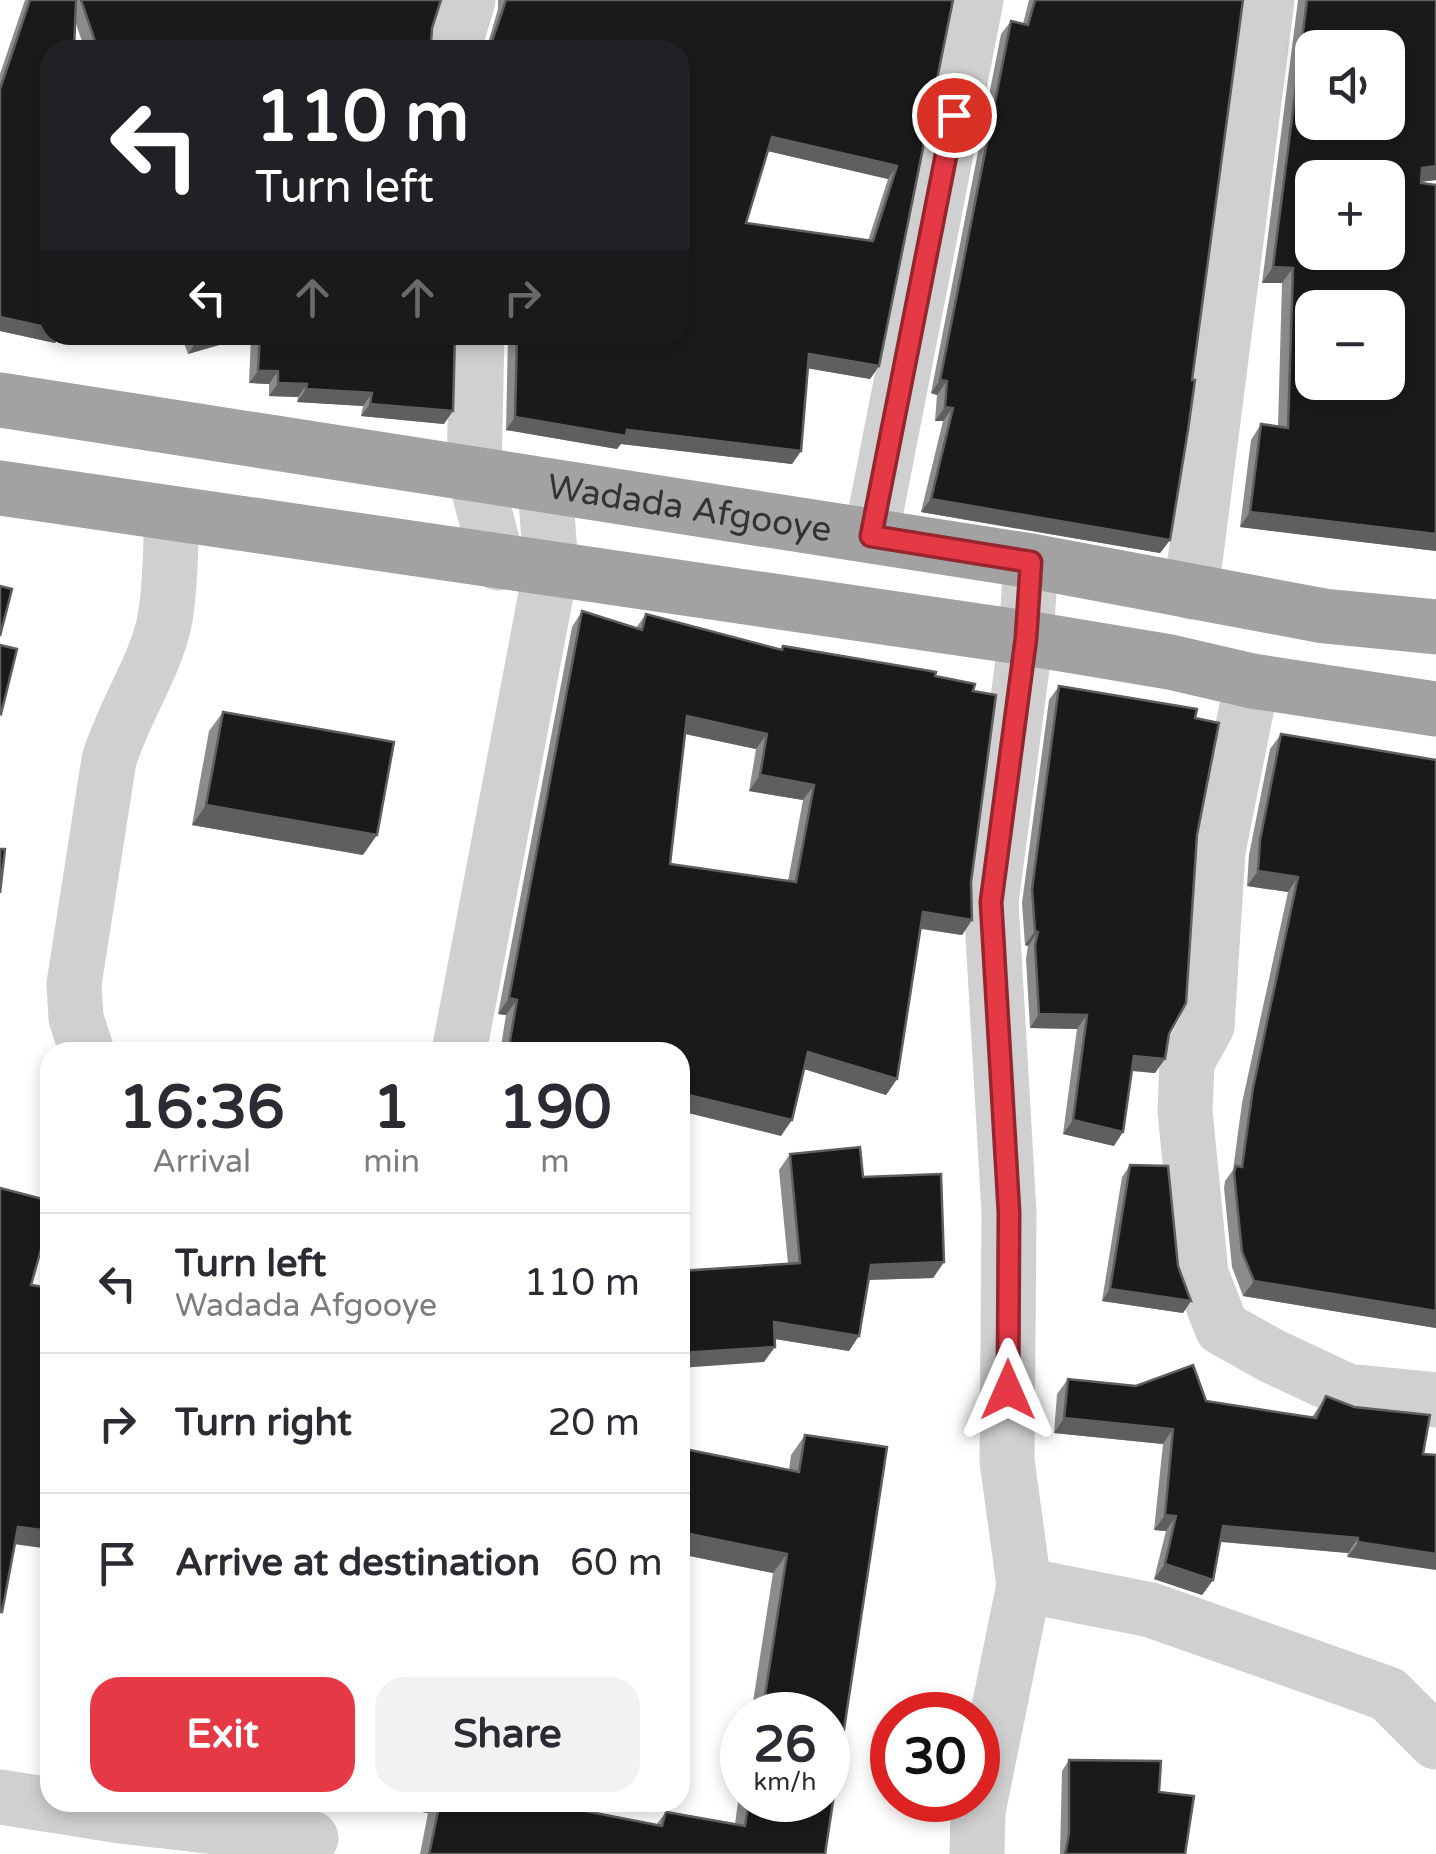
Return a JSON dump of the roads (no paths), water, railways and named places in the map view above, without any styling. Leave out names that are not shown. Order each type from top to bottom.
[{"type":"highway","name":"Wadada Afgooye","points":[[0,400],[1031,562],[1324,616],[1436,627]]},
{"type":"highway","points":[[0,488],[1026,638],[1170,662],[1252,681],[1436,709]]},
{"type":"street","points":[[456,40],[468,0]]},
{"type":"street","points":[[871,536],[976,0]]},
{"type":"street","points":[[1192,592],[1268,0]]},
{"type":"street","points":[[478,345],[474,474],[498,563]]},
{"type":"street","points":[[462,1042],[551,568],[546,486]]},
{"type":"street","points":[[84,1042],[76,1018],[74,984],[104,797],[119,727],[147,671],[164,623],[172,516]]},
{"type":"street","points":[[977,1854],[978,1811],[1024,1585],[1007,1461],[1009,1212],[991,902],[1026,638],[1031,562]]},
{"type":"street","points":[[1252,681],[1218,851],[1207,1026],[1188,1062],[1186,1111],[1201,1274],[1222,1328],[1272,1356],[1348,1390],[1436,1400]]},
{"type":"street","points":[[1024,1585],[1151,1610],[1388,1694],[1436,1742]]},
{"type":"street","points":[[0,1797],[40,1801]]},
{"type":"street","points":[[148,1812],[312,1831]]}]
